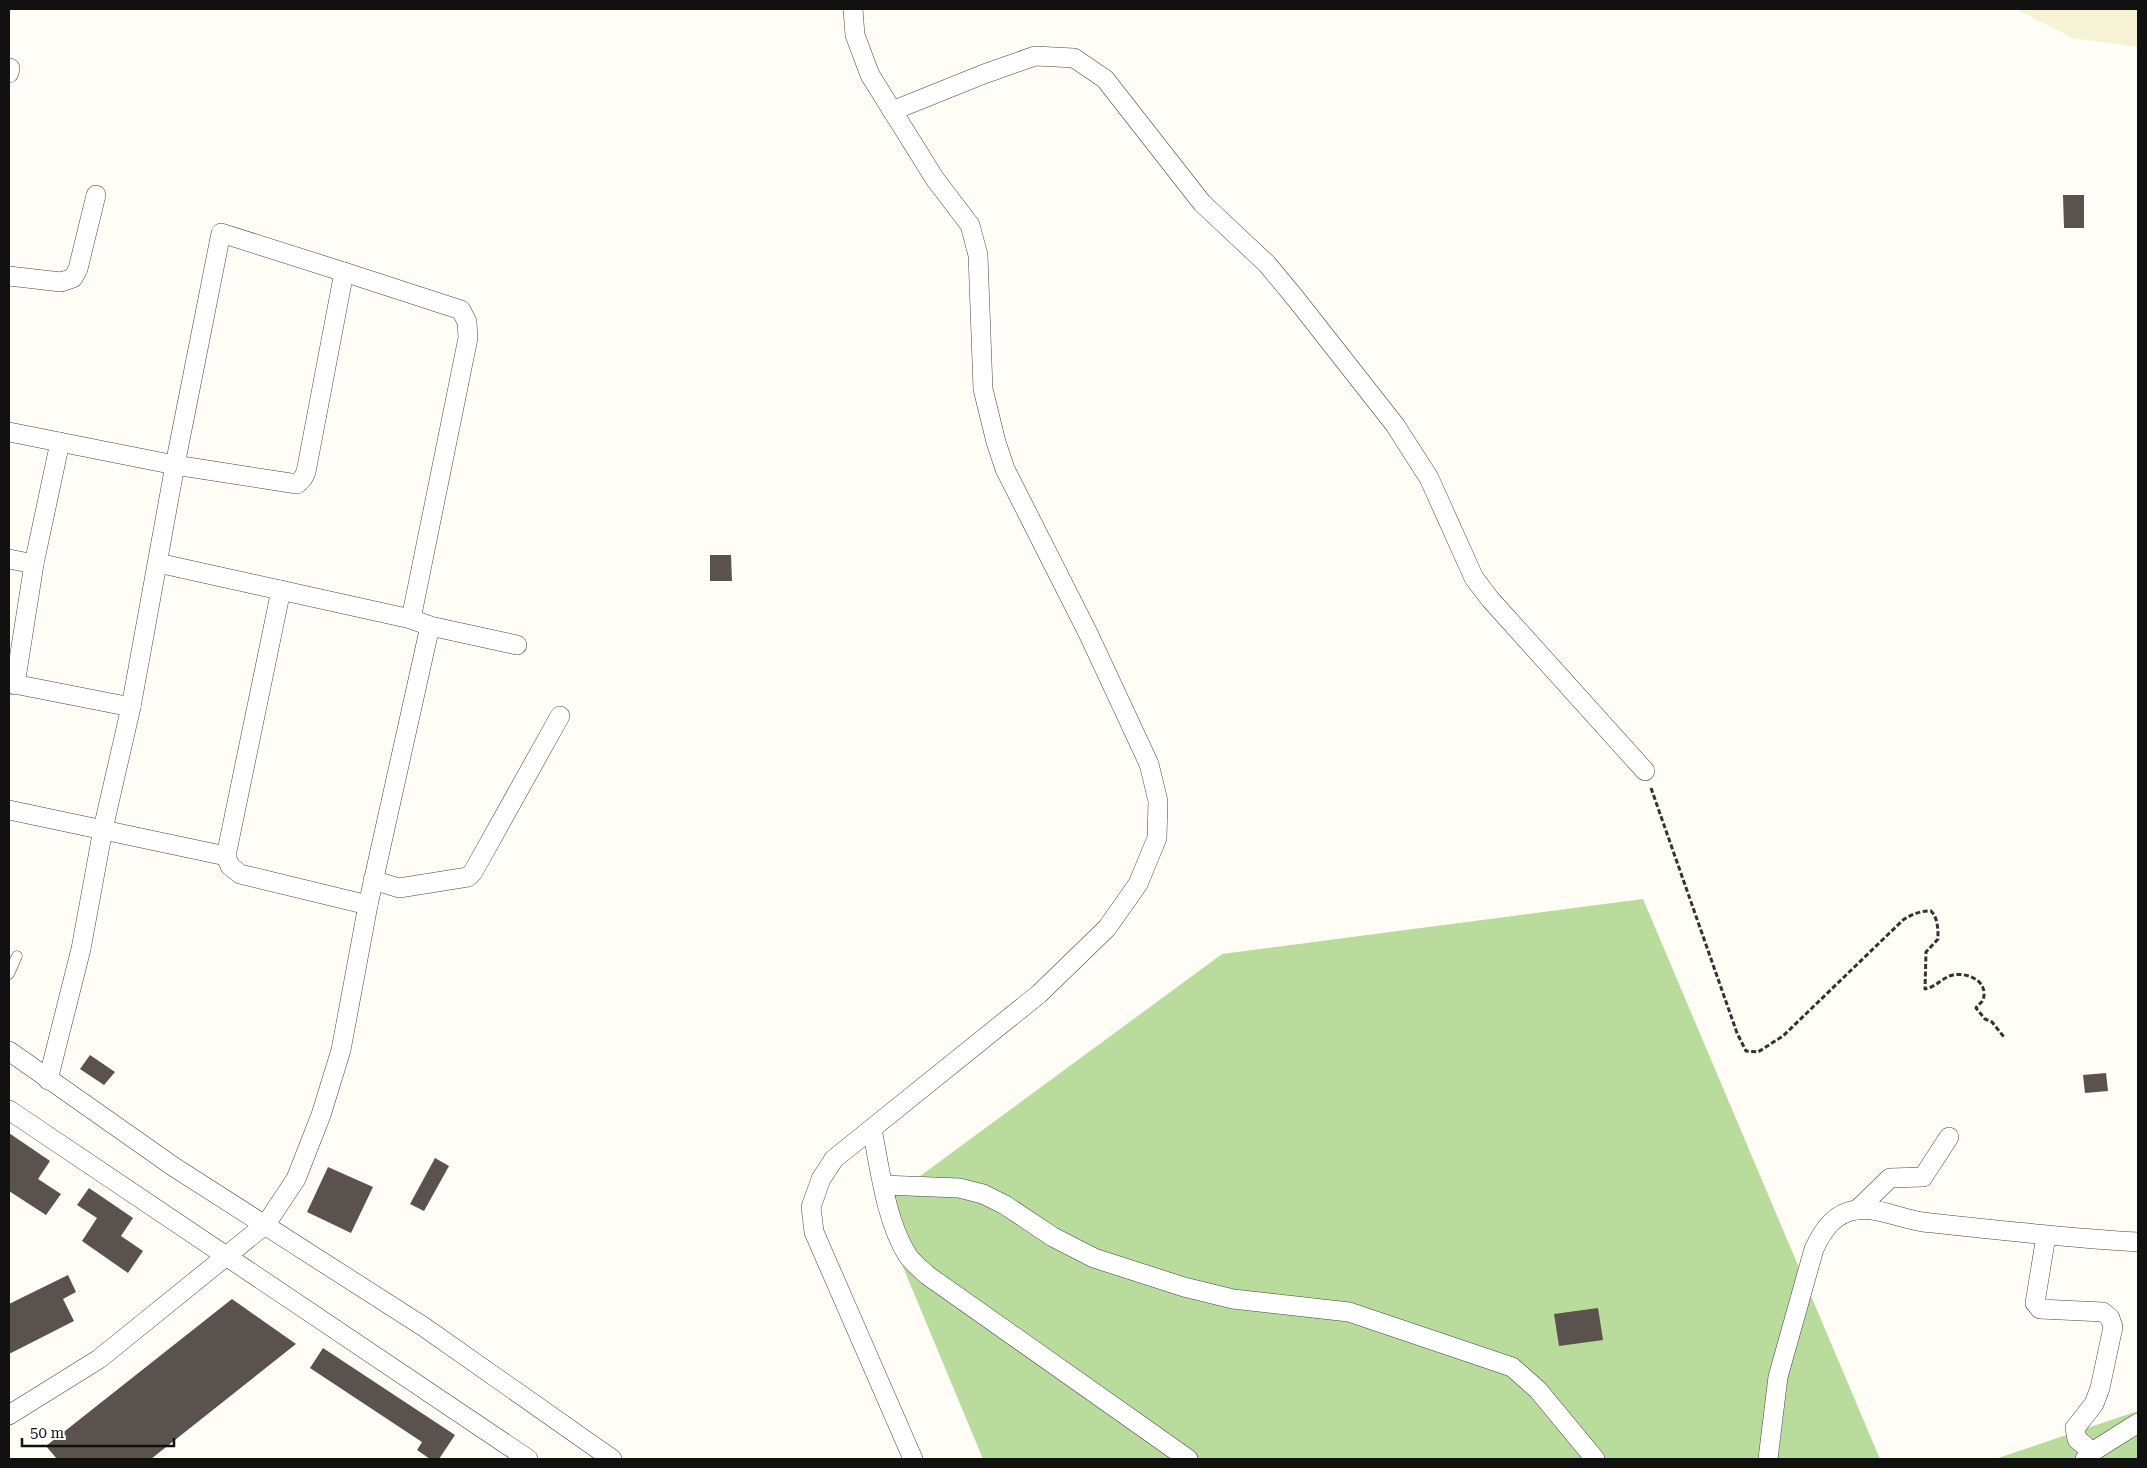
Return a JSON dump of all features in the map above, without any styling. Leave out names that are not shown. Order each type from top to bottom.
[{"type":"street","points":[[853,9],[855,35],[870,75],[936,179],[970,225],[978,255],[983,389],[996,442],[1006,469],[1088,633],[1150,764],[1158,801],[1156,838],[1138,884],[1107,928],[1039,994],[834,1159],[821,1179],[811,1207],[814,1232],[913,1459]]},
{"type":"street","points":[[892,111],[984,74],[1035,56],[1074,58],[1105,79],[1202,203],[1266,264],[1296,299],[1395,425],[1429,478],[1474,578],[1490,599],[1645,771]]},
{"type":"street","points":[[9,276],[61,282],[73,278],[78,269],[96,194]]},
{"type":"street","points":[[48,1080],[81,949],[103,829],[131,707],[175,464],[222,233],[461,310],[467,322],[468,338],[411,618]]},
{"type":"street","points":[[9,432],[175,464],[297,484],[303,478],[344,272]]},
{"type":"street","points":[[60,442],[34,564],[12,684],[131,707]]},
{"type":"street","points":[[9,559],[34,564]]},
{"type":"street","points":[[158,563],[411,618],[430,626],[516,645]]},
{"type":"street","points":[[281,590],[226,856],[230,866],[240,874],[368,905]]},
{"type":"street","points":[[9,1415],[99,1359],[266,1224],[296,1179],[321,1115],[341,1050],[373,880],[430,626]]},
{"type":"street","points":[[373,880],[400,888],[421,886],[436,880],[468,877],[474,872],[560,716]]},
{"type":"street","points":[[9,810],[226,856]]},
{"type":"street","points":[[9,1051],[174,1167],[266,1224],[424,1327],[612,1459]]},
{"type":"street","points":[[9,1110],[528,1459]]},
{"type":"street","points":[[872,1129],[883,1185],[899,1240],[909,1258],[927,1275],[1188,1459]]},
{"type":"street","points":[[1857,1210],[1890,1178],[1923,1177],[1949,1137]]},
{"type":"street","points":[[883,1185],[959,1188],[983,1194],[1005,1205],[1053,1238],[1094,1258],[1184,1287],[1233,1299],[1349,1312],[1512,1367],[1538,1390],[1595,1459]]},
{"type":"street","points":[[1768,1459],[1778,1376],[1814,1249],[1823,1230],[1840,1214],[1857,1210],[1873,1211],[1904,1219],[2046,1236],[2138,1242]]},
{"type":"street","points":[[2046,1236],[2035,1303],[2040,1309],[2103,1312],[2110,1318],[2113,1327],[2100,1388],[2094,1404],[2075,1428],[2077,1439],[2088,1455],[2138,1423]]},
{"type":"lane","points":[[9,974],[17,956]]},
{"type":"path","points":[[1645,771],[1737,1033],[1746,1051],[1758,1052],[1783,1036],[1903,920],[1912,914],[1924,910],[1931,910],[1936,915],[1938,932],[1938,939],[1926,952],[1925,989],[1932,988],[1953,975],[1973,977],[1980,981],[1984,989],[1983,998],[1976,1008],[1985,1018],[1992,1022],[2004,1037]]},
{"type":"shaded area","points":[[2016,9],[2138,9],[2138,47],[2073,38]]},
{"type":"green space","points":[[1643,899],[1880,1459],[983,1459],[878,1207],[1222,954]]},
{"type":"green space","points":[[2138,1411],[2138,1459],[1995,1459]]},
{"type":"building","points":[[2063,195],[2084,195],[2084,228],[2064,228]]},
{"type":"building","points":[[710,555],[731,555],[732,581],[710,581]]},
{"type":"building","points":[[90,1055],[115,1072],[104,1085],[80,1069]]},
{"type":"building","points":[[2106,1073],[2108,1091],[2085,1093],[2083,1075]]},
{"type":"building","points":[[9,1133],[50,1161],[38,1179],[61,1194],[46,1215],[9,1191]]},
{"type":"building","points":[[435,1158],[449,1166],[424,1211],[410,1204]]},
{"type":"building","points":[[328,1167],[373,1187],[351,1233],[307,1212]]},
{"type":"building","points":[[89,1188],[133,1218],[121,1236],[143,1251],[128,1273],[82,1241],[97,1218],[77,1205]]},
{"type":"building","points":[[68,1275],[76,1292],[63,1299],[74,1321],[9,1354],[9,1304]]},
{"type":"building","points":[[232,1299],[296,1344],[151,1459],[57,1459],[46,1446]]},
{"type":"building","points":[[1598,1308],[1603,1340],[1559,1346],[1554,1314]]},
{"type":"building","points":[[323,1348],[455,1435],[439,1459],[430,1459],[417,1450],[422,1442],[310,1368]]}]
